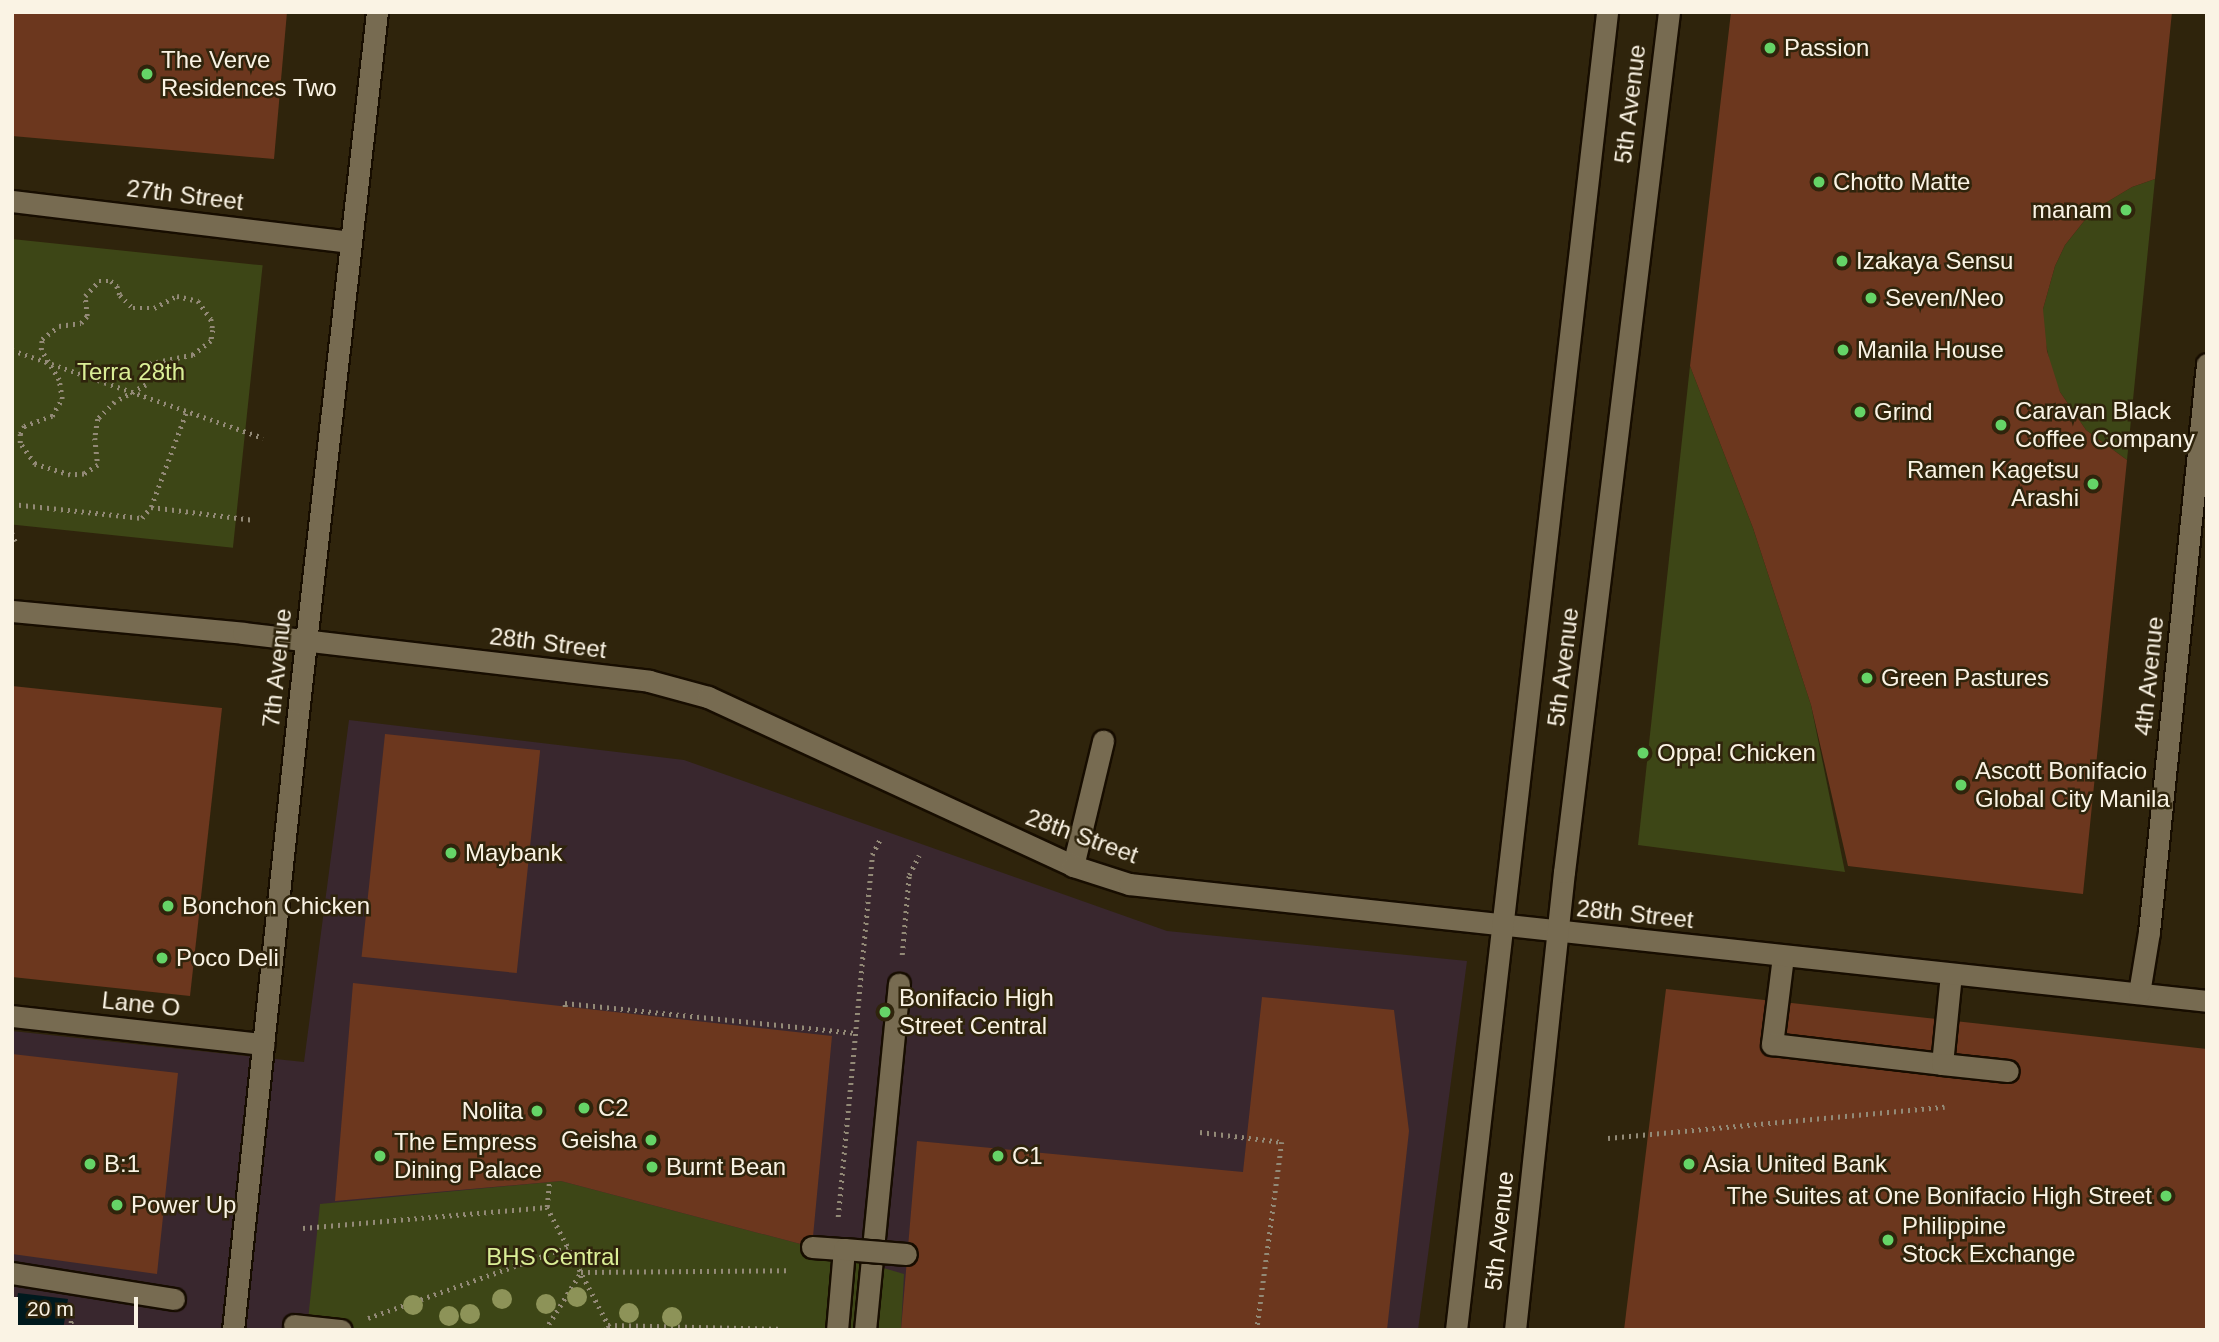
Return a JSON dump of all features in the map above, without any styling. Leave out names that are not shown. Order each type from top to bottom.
[{"type":"street","name":"7th Avenue","points":[[233,1330],[306,641],[377,12]]},
{"type":"street","name":"5th Avenue","points":[[1455,1330],[1607,12]]},
{"type":"street","name":"5th Avenue","points":[[1516,1330],[1558,933],[1669,12]]},
{"type":"street","name":"27th Street","points":[[12,201],[351,242]]},
{"type":"street","name":"4th Avenue","points":[[2139,993],[2149,932],[2207,364]]},
{"type":"street","name":"28th Street","points":[[12,611],[306,641],[649,681],[708,696],[1073,866],[1129,884],[1558,933],[2207,1001]]},
{"type":"street","points":[[1073,866],[1103,741]]},
{"type":"street","points":[[1783,956],[1772,1044],[2008,1071]]},
{"type":"street","points":[[1942,1064],[1951,974]]},
{"type":"street","points":[[865,1330],[899,984]]},
{"type":"street","name":"Lane O","points":[[12,1016],[264,1044]]},
{"type":"street","points":[[812,1247],[841,1239],[906,1254]]},
{"type":"street","points":[[837,1330],[841,1239]]},
{"type":"street","points":[[12,1273],[174,1299]]},
{"type":"street","points":[[294,1325],[341,1330]]},
{"type":"path","points":[[99,281],[111,281],[133,308],[154,308],[177,296],[198,302],[211,319],[211,341],[204,349],[182,360],[150,364],[146,385],[131,393],[115,402],[99,419],[95,438],[98,465],[84,474],[70,475],[34,464],[20,443],[24,426],[52,416],[62,400],[59,380],[41,350],[42,339],[59,326],[81,323],[88,316],[85,296],[99,281]]},
{"type":"path","points":[[12,350],[263,438]]},
{"type":"path","points":[[12,504],[142,518],[152,507],[186,413]]},
{"type":"path","points":[[152,507],[254,520]]},
{"type":"path","points":[[12,533],[15,541]]},
{"type":"path","points":[[841,1239],[855,1033],[872,855],[881,837]]},
{"type":"path","points":[[899,984],[909,875],[919,855]]},
{"type":"path","points":[[565,1006],[565,1003],[855,1033]]},
{"type":"path","points":[[1608,1138],[1945,1107]]},
{"type":"path","points":[[1200,1132],[1282,1142],[1257,1330]]},
{"type":"path","points":[[549,1182],[547,1207],[609,1328],[778,1329]]},
{"type":"path","points":[[303,1228],[547,1207]]},
{"type":"path","points":[[382,1312],[568,1247]]},
{"type":"path","points":[[581,1272],[793,1270]]},
{"type":"path","points":[[545,1330],[581,1272]]},
{"type":"shaded area","name":"Bonifacio High Street Central","points":[[349,720],[684,760],[1167,931],[1467,961],[1418,1330],[12,1330],[12,1031],[304,1062]]},
{"type":"green space","points":[[2155,179],[2127,460],[2086,430],[2060,392],[2052,374],[2043,330],[2043,309],[2055,266],[2065,245],[2092,211],[2132,187]]},
{"type":"green space","name":"Terra 28th","points":[[12,239],[263,265],[233,548],[12,525]]},
{"type":"green space","points":[[1690,366],[1753,528],[1811,705],[1845,872],[1638,845]]},
{"type":"green space","name":"BHS Central","points":[[561,1181],[904,1274],[901,1330],[307,1330],[320,1204]]},
{"type":"water","points":[[18,1293],[68,1299],[63,1330],[12,1330]]},
{"type":"building","name":"The Verve Residences Two","points":[[12,12],[287,12],[274,159],[12,136]]},
{"type":"building","name":"Seven/Neo","points":[[1731,12],[2172,12],[2155,179],[2132,187],[2092,211],[2065,245],[2055,266],[2043,309],[2047,351],[2060,392],[2086,430],[2127,460],[2083,894],[1848,866],[1811,705],[1753,528],[1690,366]]},
{"type":"building","points":[[12,686],[222,708],[190,996],[12,977]]},
{"type":"building","name":"Maybank","points":[[385,734],[540,750],[517,973],[362,957]]},
{"type":"building","name":"C2","points":[[353,983],[832,1036],[812,1247],[561,1181],[335,1201]]},
{"type":"building","name":"Philippine Stock Exchange","points":[[1666,989],[2207,1049],[2207,1330],[1624,1330]]},
{"type":"building","name":"C1","points":[[1262,997],[1394,1010],[1409,1131],[1387,1330],[901,1330],[917,1141],[1243,1172]]},
{"type":"building","name":"B:1","points":[[12,1054],[178,1073],[157,1274],[12,1254]]},
{"type":"place","name":"Passion","points":[[1770,48]]},
{"type":"place","name":"The Verve Residences Two","points":[[147,74]]},
{"type":"place","name":"Chotto Matte","points":[[1819,182]]},
{"type":"place","name":"manam","points":[[2126,210]]},
{"type":"place","name":"Izakaya Sensu","points":[[1842,261]]},
{"type":"place","name":"Seven/Neo","points":[[1871,298]]},
{"type":"place","name":"Manila House","points":[[1843,350]]},
{"type":"place","name":"Grind","points":[[1860,412]]},
{"type":"place","name":"Caravan Black Coffee Company","points":[[2001,425]]},
{"type":"place","name":"Ramen Kagetsu Arashi","points":[[2093,484]]},
{"type":"place","name":"Green Pastures","points":[[1867,678]]},
{"type":"place","name":"Oppa! Chicken","points":[[1643,753]]},
{"type":"place","name":"Ascott Bonifacio Global City Manila","points":[[1961,785]]},
{"type":"place","name":"Maybank","points":[[451,853]]},
{"type":"place","name":"Bonchon Chicken","points":[[168,906]]},
{"type":"place","name":"Poco Deli","points":[[162,958]]},
{"type":"place","name":"Bonifacio High Street Central","points":[[885,1012]]},
{"type":"place","name":"C2","points":[[584,1108]]},
{"type":"place","name":"Nolita","points":[[537,1111]]},
{"type":"place","name":"Geisha","points":[[651,1140]]},
{"type":"place","name":"The Empress Dining Palace","points":[[380,1156]]},
{"type":"place","name":"C1","points":[[998,1156]]},
{"type":"place","name":"B:1","points":[[90,1164]]},
{"type":"place","name":"Asia United Bank","points":[[1689,1164]]},
{"type":"place","name":"Burnt Bean","points":[[652,1167]]},
{"type":"place","name":"The Suites at One Bonifacio High Street","points":[[2166,1196]]},
{"type":"place","name":"Power Up","points":[[117,1205]]},
{"type":"place","name":"Philippine Stock Exchange","points":[[1888,1240]]}]
